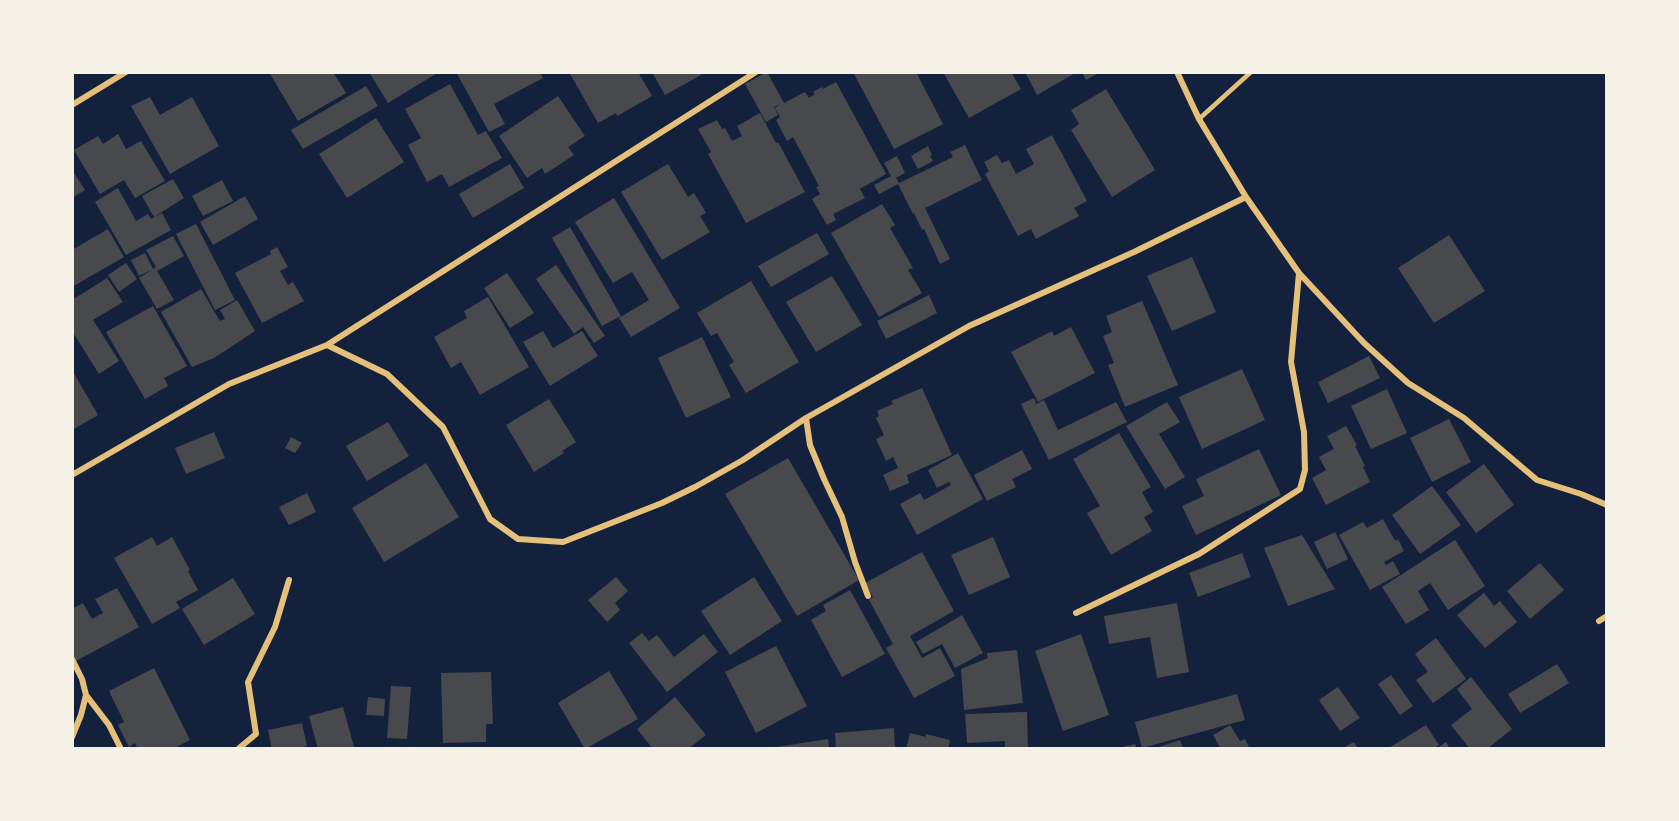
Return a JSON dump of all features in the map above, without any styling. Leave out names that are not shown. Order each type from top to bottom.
[{"type":"street","points":[[72,105],[126,72]]},
{"type":"street","points":[[72,475],[229,384],[327,345],[756,72]]},
{"type":"street","points":[[1177,72],[1199,120],[1246,197],[1299,273],[1364,343],[1408,383],[1464,418],[1537,480],[1607,505]]},
{"type":"street","points":[[327,345],[387,374],[443,427],[490,519],[518,539],[563,542],[662,504],[743,460],[806,418],[969,327],[1134,252],[1246,197]]},
{"type":"street","points":[[1076,613],[1199,554],[1299,489],[1305,470],[1304,432],[1291,362],[1299,273]]},
{"type":"street","points":[[806,418],[810,445],[842,517],[868,596]]},
{"type":"street","points":[[238,749],[256,734],[248,682],[275,627],[289,580]]},
{"type":"street","points":[[1599,621],[1607,616]]},
{"type":"street","points":[[72,659],[82,679],[86,695],[109,725],[121,749]]},
{"type":"street","points":[[72,737],[86,695]]},
{"type":"lane","points":[[1199,120],[1251,72]]},
{"type":"building","points":[[269,72],[333,72],[346,93],[298,121]]},
{"type":"building","points":[[369,72],[439,72],[388,103]]},
{"type":"building","points":[[456,72],[540,72],[543,78],[494,104],[505,124],[489,132]]},
{"type":"building","points":[[569,72],[638,72],[652,96],[617,116],[616,113],[598,123]]},
{"type":"building","points":[[652,72],[699,72],[701,75],[665,95]]},
{"type":"building","points":[[767,72],[784,103],[805,92],[809,98],[815,94],[813,92],[836,82],[886,174],[860,189],[865,198],[833,214],[836,220],[827,225],[812,199],[820,194],[816,187],[819,186],[793,137],[787,141],[776,120],[780,117],[775,108],[780,104],[774,107],[778,115],[766,122],[745,84]]},
{"type":"building","points":[[853,72],[916,72],[943,124],[894,149]]},
{"type":"building","points":[[943,72],[1011,72],[1021,89],[969,118]]},
{"type":"building","points":[[1025,72],[1077,72],[1037,95]]},
{"type":"building","points":[[1082,72],[1100,72],[1086,80]]},
{"type":"building","points":[[450,84],[478,135],[486,131],[502,158],[449,187],[442,174],[427,182],[408,145],[421,138],[405,109]]},
{"type":"building","points":[[366,86],[378,106],[303,149],[291,130]]},
{"type":"building","points":[[1106,89],[1155,170],[1112,197],[1071,130],[1079,124],[1071,110]]},
{"type":"building","points":[[558,96],[585,136],[568,147],[574,155],[545,174],[542,168],[527,178],[499,136]]},
{"type":"building","points":[[150,97],[160,115],[192,97],[219,146],[170,174],[131,106]]},
{"type":"building","points":[[760,113],[805,192],[746,223],[708,154],[711,152],[698,129],[717,120],[722,129],[725,128],[732,141],[742,136],[737,126]]},
{"type":"building","points":[[376,118],[404,162],[347,198],[319,154]]},
{"type":"building","points":[[118,134],[126,149],[141,141],[165,181],[135,198],[124,180],[100,194],[74,150],[98,136],[103,144]]},
{"type":"building","points":[[1052,135],[1087,201],[1074,208],[1079,216],[1036,239],[1031,229],[1018,236],[985,174],[989,171],[984,162],[997,155],[1002,163],[1009,160],[1016,174],[1034,164],[1026,149]]},
{"type":"building","points":[[965,145],[982,180],[925,208],[950,259],[940,264],[924,229],[922,230],[898,184],[879,194],[874,185],[891,176],[884,163],[897,156],[905,173],[896,178],[899,183],[953,157],[950,152]]},
{"type":"building","points":[[928,146],[933,161],[918,169],[911,156]]},
{"type":"building","points":[[510,164],[524,188],[473,218],[459,194]]},
{"type":"building","points":[[668,164],[688,197],[694,193],[706,213],[700,216],[710,232],[662,260],[621,192]]},
{"type":"building","points":[[72,170],[85,190],[72,198]]},
{"type":"building","points":[[173,179],[184,198],[154,217],[142,196]]},
{"type":"building","points":[[222,180],[233,201],[203,216],[192,196]]},
{"type":"building","points":[[118,188],[136,221],[148,214],[151,219],[162,213],[171,230],[126,255],[95,202]]},
{"type":"building","points":[[245,196],[258,219],[213,245],[200,222]]},
{"type":"building","points":[[614,198],[680,308],[631,337],[619,318],[649,300],[632,272],[613,283],[575,222]]},
{"type":"building","points":[[882,204],[895,225],[890,228],[913,268],[908,270],[922,293],[879,317],[831,233]]},
{"type":"building","points":[[196,224],[235,300],[215,310],[176,234]]},
{"type":"building","points":[[570,227],[621,316],[602,326],[552,238]]},
{"type":"building","points":[[108,229],[124,257],[72,287],[72,250]]},
{"type":"building","points":[[817,233],[829,254],[771,287],[758,266]]},
{"type":"building","points":[[1449,235],[1485,291],[1434,323],[1398,268]]},
{"type":"building","points":[[173,236],[184,256],[157,271],[174,300],[157,309],[139,278],[156,267],[146,250]]},
{"type":"building","points":[[277,247],[288,267],[280,271],[288,285],[293,282],[304,301],[262,323],[235,273],[271,254],[270,251]]},
{"type":"building","points":[[145,253],[153,269],[139,276],[131,260]]},
{"type":"building","points":[[1192,257],[1216,312],[1172,331],[1147,276]]},
{"type":"building","points":[[126,263],[137,279],[119,292],[108,275]]},
{"type":"building","points":[[556,265],[605,336],[594,343],[583,327],[574,334],[536,279]]},
{"type":"building","points":[[507,273],[534,313],[510,328],[484,288]]},
{"type":"building","points":[[832,276],[862,325],[816,352],[786,302]]},
{"type":"building","points":[[107,278],[123,302],[93,320],[119,361],[99,374],[72,331],[72,300]]},
{"type":"building","points":[[751,281],[799,362],[746,393],[729,365],[734,362],[717,333],[711,336],[697,313]]},
{"type":"building","points":[[201,289],[220,321],[225,319],[220,310],[237,300],[255,331],[214,358],[192,367],[161,312]]},
{"type":"building","points":[[929,295],[937,313],[886,339],[877,321]]},
{"type":"building","points":[[488,297],[529,367],[480,395],[461,362],[451,368],[434,337],[467,318],[464,311]]},
{"type":"building","points":[[1142,301],[1178,385],[1125,407],[1108,365],[1114,363],[1103,336],[1112,332],[1106,316]]},
{"type":"building","points":[[153,306],[187,366],[164,378],[168,386],[145,399],[106,332]]},
{"type":"building","points":[[1071,327],[1095,373],[1038,402],[1011,352],[1052,331],[1054,336]]},
{"type":"building","points":[[543,331],[553,348],[582,331],[598,356],[550,386],[523,342]]},
{"type":"building","points":[[702,337],[731,397],[686,418],[658,358]]},
{"type":"building","points":[[1369,356],[1380,378],[1328,403],[1318,382]]},
{"type":"building","points":[[1242,369],[1265,420],[1202,449],[1179,397]]},
{"type":"building","points":[[72,370],[98,415],[72,430]]},
{"type":"building","points":[[922,388],[952,455],[907,475],[909,483],[890,491],[883,475],[898,468],[893,457],[886,461],[876,439],[884,435],[876,418],[879,416],[877,411],[893,404],[891,401]]},
{"type":"building","points":[[1387,389],[1407,433],[1371,449],[1351,406]]},
{"type":"building","points":[[1034,398],[1036,403],[1034,405],[1044,400],[1058,430],[1116,402],[1127,422],[1049,460],[1021,404]]},
{"type":"building","points":[[549,399],[576,442],[562,451],[564,453],[534,472],[506,425]]},
{"type":"building","points":[[1167,402],[1180,422],[1159,434],[1185,477],[1165,489],[1126,426]]},
{"type":"building","points":[[1449,419],[1471,462],[1432,482],[1410,438]]},
{"type":"building","points":[[388,422],[409,456],[367,481],[346,446]]},
{"type":"building","points":[[1346,426],[1357,445],[1355,446],[1370,482],[1326,505],[1312,478],[1326,470],[1319,457],[1334,449],[1327,436]]},
{"type":"building","points":[[214,432],[225,458],[186,474],[175,448]]},
{"type":"building","points":[[1119,433],[1151,487],[1142,492],[1153,512],[1144,517],[1152,531],[1111,555],[1087,513],[1100,506],[1073,459]]},
{"type":"building","points":[[291,437],[302,443],[295,453],[285,448]]},
{"type":"building","points":[[1259,449],[1281,495],[1196,535],[1182,506],[1204,496],[1196,479]]},
{"type":"building","points":[[1022,450],[1032,469],[1012,479],[1016,487],[987,501],[974,475]]},
{"type":"building","points":[[958,453],[983,499],[917,535],[900,504],[920,493],[924,500],[951,485],[949,482],[937,488],[928,470]]},
{"type":"building","points":[[788,458],[859,580],[797,616],[725,494]]},
{"type":"building","points":[[426,463],[459,517],[384,562],[352,508]]},
{"type":"building","points":[[1484,464],[1514,505],[1476,533],[1446,492]]},
{"type":"building","points":[[1432,486],[1461,525],[1420,554],[1392,515]]},
{"type":"building","points":[[307,493],[316,512],[289,525],[279,507]]},
{"type":"building","points":[[1383,519],[1395,541],[1398,539],[1404,551],[1384,562],[1386,565],[1393,561],[1400,574],[1370,590],[1339,535],[1363,522],[1367,528]]},
{"type":"building","points":[[1335,532],[1348,559],[1327,569],[1314,542]]},
{"type":"building","points":[[1302,535],[1335,589],[1288,606],[1264,548]]},
{"type":"building","points":[[152,537],[157,546],[172,537],[198,590],[176,602],[180,608],[152,624],[114,558]]},
{"type":"building","points":[[993,537],[1010,577],[969,595],[951,555]]},
{"type":"building","points":[[1455,540],[1485,586],[1448,610],[1430,583],[1418,591],[1429,610],[1406,624],[1382,587]]},
{"type":"building","points":[[922,552],[954,611],[910,636],[922,658],[940,648],[955,676],[914,698],[886,648],[893,644],[869,600],[873,597],[865,583]]},
{"type":"building","points":[[1242,553],[1251,577],[1198,597],[1189,573]]},
{"type":"building","points":[[1540,563],[1564,590],[1530,619],[1507,591]]},
{"type":"building","points":[[616,577],[628,591],[615,603],[620,610],[607,622],[588,600]]},
{"type":"building","points":[[754,577],[782,621],[730,655],[701,611]]},
{"type":"building","points":[[233,578],[255,614],[204,645],[182,609]]},
{"type":"building","points":[[117,588],[139,627],[76,661],[72,654],[72,614],[74,613],[72,609],[83,603],[92,619],[103,613],[95,599]]},
{"type":"building","points":[[850,590],[885,654],[842,677],[811,620],[826,611],[823,605]]},
{"type":"building","points":[[1484,593],[1494,606],[1500,601],[1517,622],[1485,648],[1457,615]]},
{"type":"building","points":[[1177,603],[1189,672],[1157,678],[1150,637],[1109,644],[1104,616]]},
{"type":"building","points":[[962,615],[983,653],[955,668],[942,644],[923,654],[916,642]]},
{"type":"building","points":[[642,633],[649,641],[657,635],[674,657],[704,634],[718,652],[667,692],[629,643]]},
{"type":"building","points":[[1081,634],[1109,715],[1063,731],[1035,651]]},
{"type":"building","points":[[1436,638],[1466,679],[1433,703],[1416,680],[1428,672],[1415,654]]},
{"type":"building","points":[[776,646],[807,706],[756,733],[725,672]]},
{"type":"building","points":[[1017,650],[1023,703],[964,710],[961,669],[988,658],[987,653]]},
{"type":"building","points":[[1557,664],[1569,683],[1520,713],[1508,694]]},
{"type":"building","points":[[154,668],[190,740],[172,749],[138,749],[135,743],[129,747],[118,725],[124,722],[109,691]]},
{"type":"building","points":[[609,671],[638,719],[585,749],[558,703]]},
{"type":"building","points":[[491,672],[493,724],[486,724],[486,742],[443,743],[441,673]]},
{"type":"building","points":[[1391,675],[1413,706],[1400,715],[1378,684]]},
{"type":"building","points":[[1471,677],[1512,729],[1487,749],[1470,749],[1451,725],[1472,709],[1457,689]]},
{"type":"building","points":[[391,686],[411,687],[407,739],[387,738]]},
{"type":"building","points":[[1338,687],[1360,718],[1340,731],[1319,700]]},
{"type":"building","points":[[1237,694],[1245,720],[1142,748],[1135,722]]},
{"type":"building","points":[[368,697],[385,699],[384,716],[366,715]]},
{"type":"building","points":[[675,697],[706,735],[688,749],[653,749],[637,729]]},
{"type":"building","points":[[343,707],[354,747],[318,749],[309,716]]},
{"type":"building","points":[[1027,712],[1028,749],[1005,749],[1005,741],[967,743],[965,714]]},
{"type":"building","points":[[302,723],[307,746],[272,749],[268,730]]},
{"type":"building","points":[[1230,725],[1240,741],[1245,739],[1250,749],[1221,749],[1213,735]]},
{"type":"building","points":[[1426,725],[1439,745],[1432,749],[1387,749]]},
{"type":"building","points":[[894,728],[895,749],[836,749],[835,733]]},
{"type":"building","points":[[910,733],[950,740],[948,749],[906,749]]},
{"type":"building","points":[[828,739],[829,749],[770,749],[770,748]]},
{"type":"building","points":[[1180,740],[1183,749],[1153,749]]},
{"type":"building","points":[[1354,742],[1358,749],[1341,749]]},
{"type":"building","points":[[1446,742],[1450,749],[1436,749]]},
{"type":"building","points":[[1135,744],[1137,749],[1118,749],[1118,748]]}]
